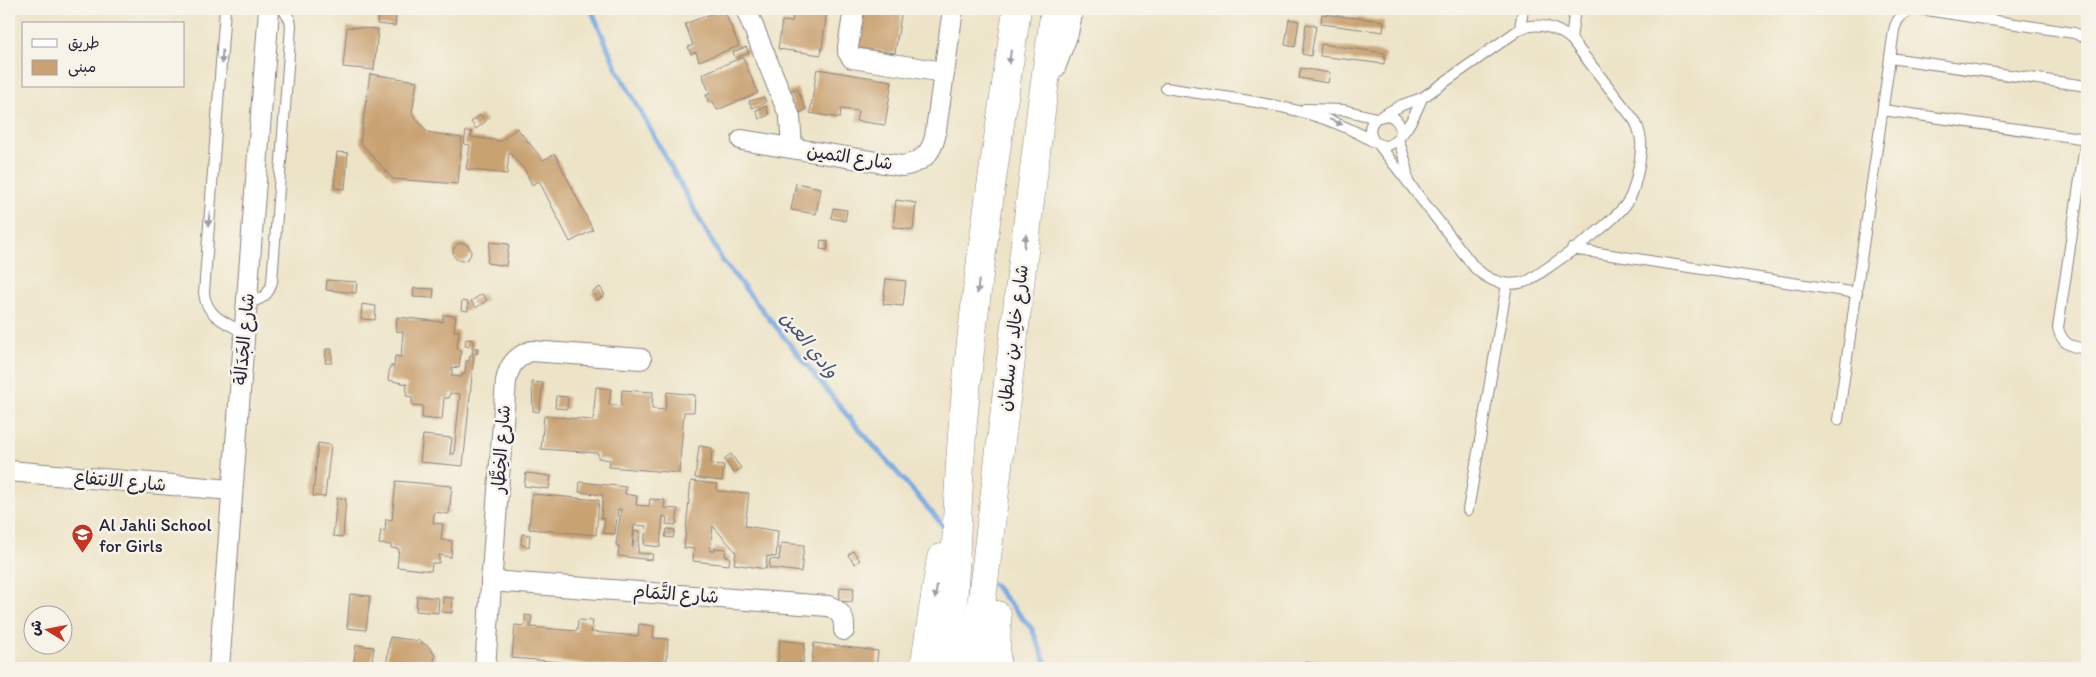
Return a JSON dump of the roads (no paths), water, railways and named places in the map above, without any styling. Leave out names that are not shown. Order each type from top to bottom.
[{"type":"main road","points":[[924,668],[963,423],[983,249],[1017,9]]},
{"type":"main road","name":"شارع خالِد بن سلطان","points":[[976,668],[979,623],[1002,429],[1042,103],[1056,9]]},
{"type":"main road","points":[[949,668],[963,423]]},
{"type":"main road","points":[[996,668],[1002,429]]},
{"type":"street","name":"شارع الجَدَالَة","points":[[219,668],[231,490],[245,333],[269,9]]},
{"type":"street","points":[[746,9],[790,117],[792,148]]},
{"type":"street","points":[[854,9],[848,48],[852,58],[944,72]]},
{"type":"street","name":"شارع الثمين","points":[[742,140],[902,166],[920,160],[928,154],[933,146],[953,9]]},
{"type":"street","points":[[1042,103],[1068,33],[1073,9]]},
{"type":"street","name":"شارع الخِطَّار","points":[[485,668],[506,381],[511,366],[516,359],[531,351],[641,359]]},
{"type":"street","name":"شارع الانتفاع","points":[[9,471],[231,490]]},
{"type":"street","name":"شارع التَّمَام","points":[[491,581],[828,606],[841,614],[845,625],[844,630]]},
{"type":"lane","points":[[225,9],[204,293],[205,300],[216,317],[245,333]]},
{"type":"lane","points":[[247,300],[254,301],[264,297],[271,288],[272,282],[291,26],[283,9]]},
{"type":"lane","points":[[1520,29],[1523,9]]},
{"type":"lane","points":[[1571,39],[1575,9]]},
{"type":"lane","points":[[1838,420],[1896,23],[1904,13],[1915,9],[2074,33],[2087,38]]},
{"type":"lane","points":[[1526,26],[1546,27],[1557,30],[1571,39],[1635,121],[1640,130],[1643,146],[1634,190],[1625,206],[1612,220],[1530,280],[1507,284],[1489,279],[1475,268],[1377,144],[1370,132],[1372,122],[1379,116],[1422,98],[1520,29],[1526,26]]},
{"type":"lane","points":[[1890,58],[2087,86]]},
{"type":"lane","points":[[1166,88],[1294,110],[1336,122],[1377,144],[1390,146],[1400,137],[1422,98]]},
{"type":"lane","points":[[1294,110],[1344,110],[1379,116],[1388,115],[1397,120],[1400,124],[1400,137],[1408,182]]},
{"type":"lane","points":[[1883,110],[2087,136],[2082,204],[2058,328],[2064,342],[2071,347],[2087,349]]},
{"type":"lane","points":[[1572,249],[1857,293]]},
{"type":"lane","points":[[1468,510],[1507,284]]},
{"type":"waterway","name":"وادي العين","points":[[591,9],[616,67],[722,260],[847,415],[947,530]]},
{"type":"waterway","name":"وادي العين","points":[[993,584],[1032,629],[1048,668]]},
{"type":"place","name":"Al Jahli School for Girls","points":[[83,554]]}]
